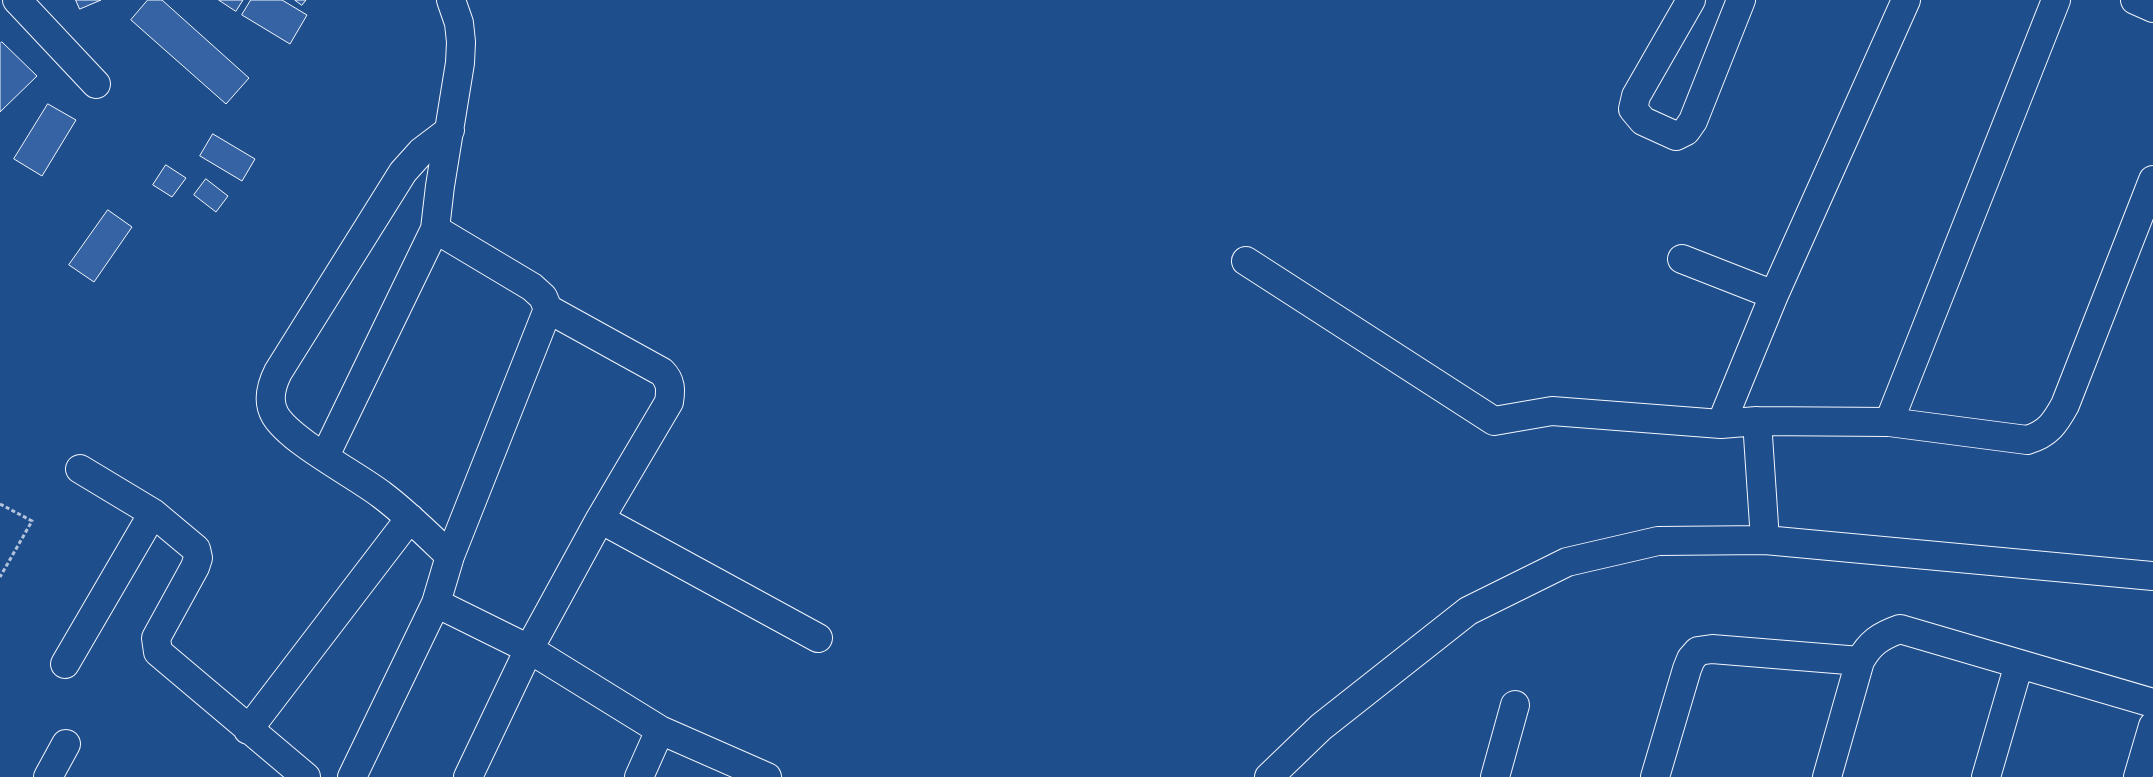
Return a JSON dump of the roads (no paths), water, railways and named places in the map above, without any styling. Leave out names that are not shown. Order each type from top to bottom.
[{"type":"street","points":[[16,0],[96,84]]},
{"type":"street","points":[[324,456],[435,229],[461,42],[459,24],[451,0]]},
{"type":"street","points":[[1691,0],[1636,96],[1633,110],[1643,121],[1676,136],[1686,131],[1693,121],[1741,0]]},
{"type":"street","points":[[1721,424],[1774,295],[1906,0]]},
{"type":"street","points":[[1889,422],[2056,0]]},
{"type":"street","points":[[2134,0],[2153,8]]},
{"type":"street","points":[[450,130],[421,152],[403,172],[272,385],[270,397],[278,420],[289,431],[381,494],[410,518],[450,556]]},
{"type":"street","points":[[1246,261],[1494,421],[1552,411],[1721,424],[1758,421],[1889,422],[2027,440],[2039,437],[2052,428],[2065,405],[2153,180]]},
{"type":"street","points":[[435,229],[532,287],[543,297],[548,310],[653,366],[669,381],[669,402],[600,519],[528,649],[468,777]]},
{"type":"street","points":[[1682,259],[1774,295]]},
{"type":"street","points":[[352,777],[436,603],[450,556],[548,310]]},
{"type":"street","points":[[1758,421],[1765,540]]},
{"type":"street","points":[[80,469],[153,513],[194,547],[198,558],[156,638],[158,652],[248,730],[306,777]]},
{"type":"street","points":[[64,664],[153,513]]},
{"type":"street","points":[[248,730],[410,518]]},
{"type":"street","points":[[600,519],[818,638]]},
{"type":"street","points":[[1269,777],[1321,727],[1468,611],[1567,562],[1658,541],[1765,540],[2153,576]]},
{"type":"street","points":[[436,603],[528,649],[660,730],[767,777]]},
{"type":"street","points":[[1827,777],[1860,661],[1868,646],[1881,636],[1900,629],[2153,703]]},
{"type":"street","points":[[1655,777],[1687,669],[1698,651],[1712,649],[1860,661]]},
{"type":"street","points":[[1986,777],[2019,664]]},
{"type":"street","points":[[1495,777],[1516,705]]},
{"type":"street","points":[[2138,777],[2153,726]]},
{"type":"street","points":[[639,777],[660,730]]},
{"type":"street","points":[[48,777],[66,744]]}]
